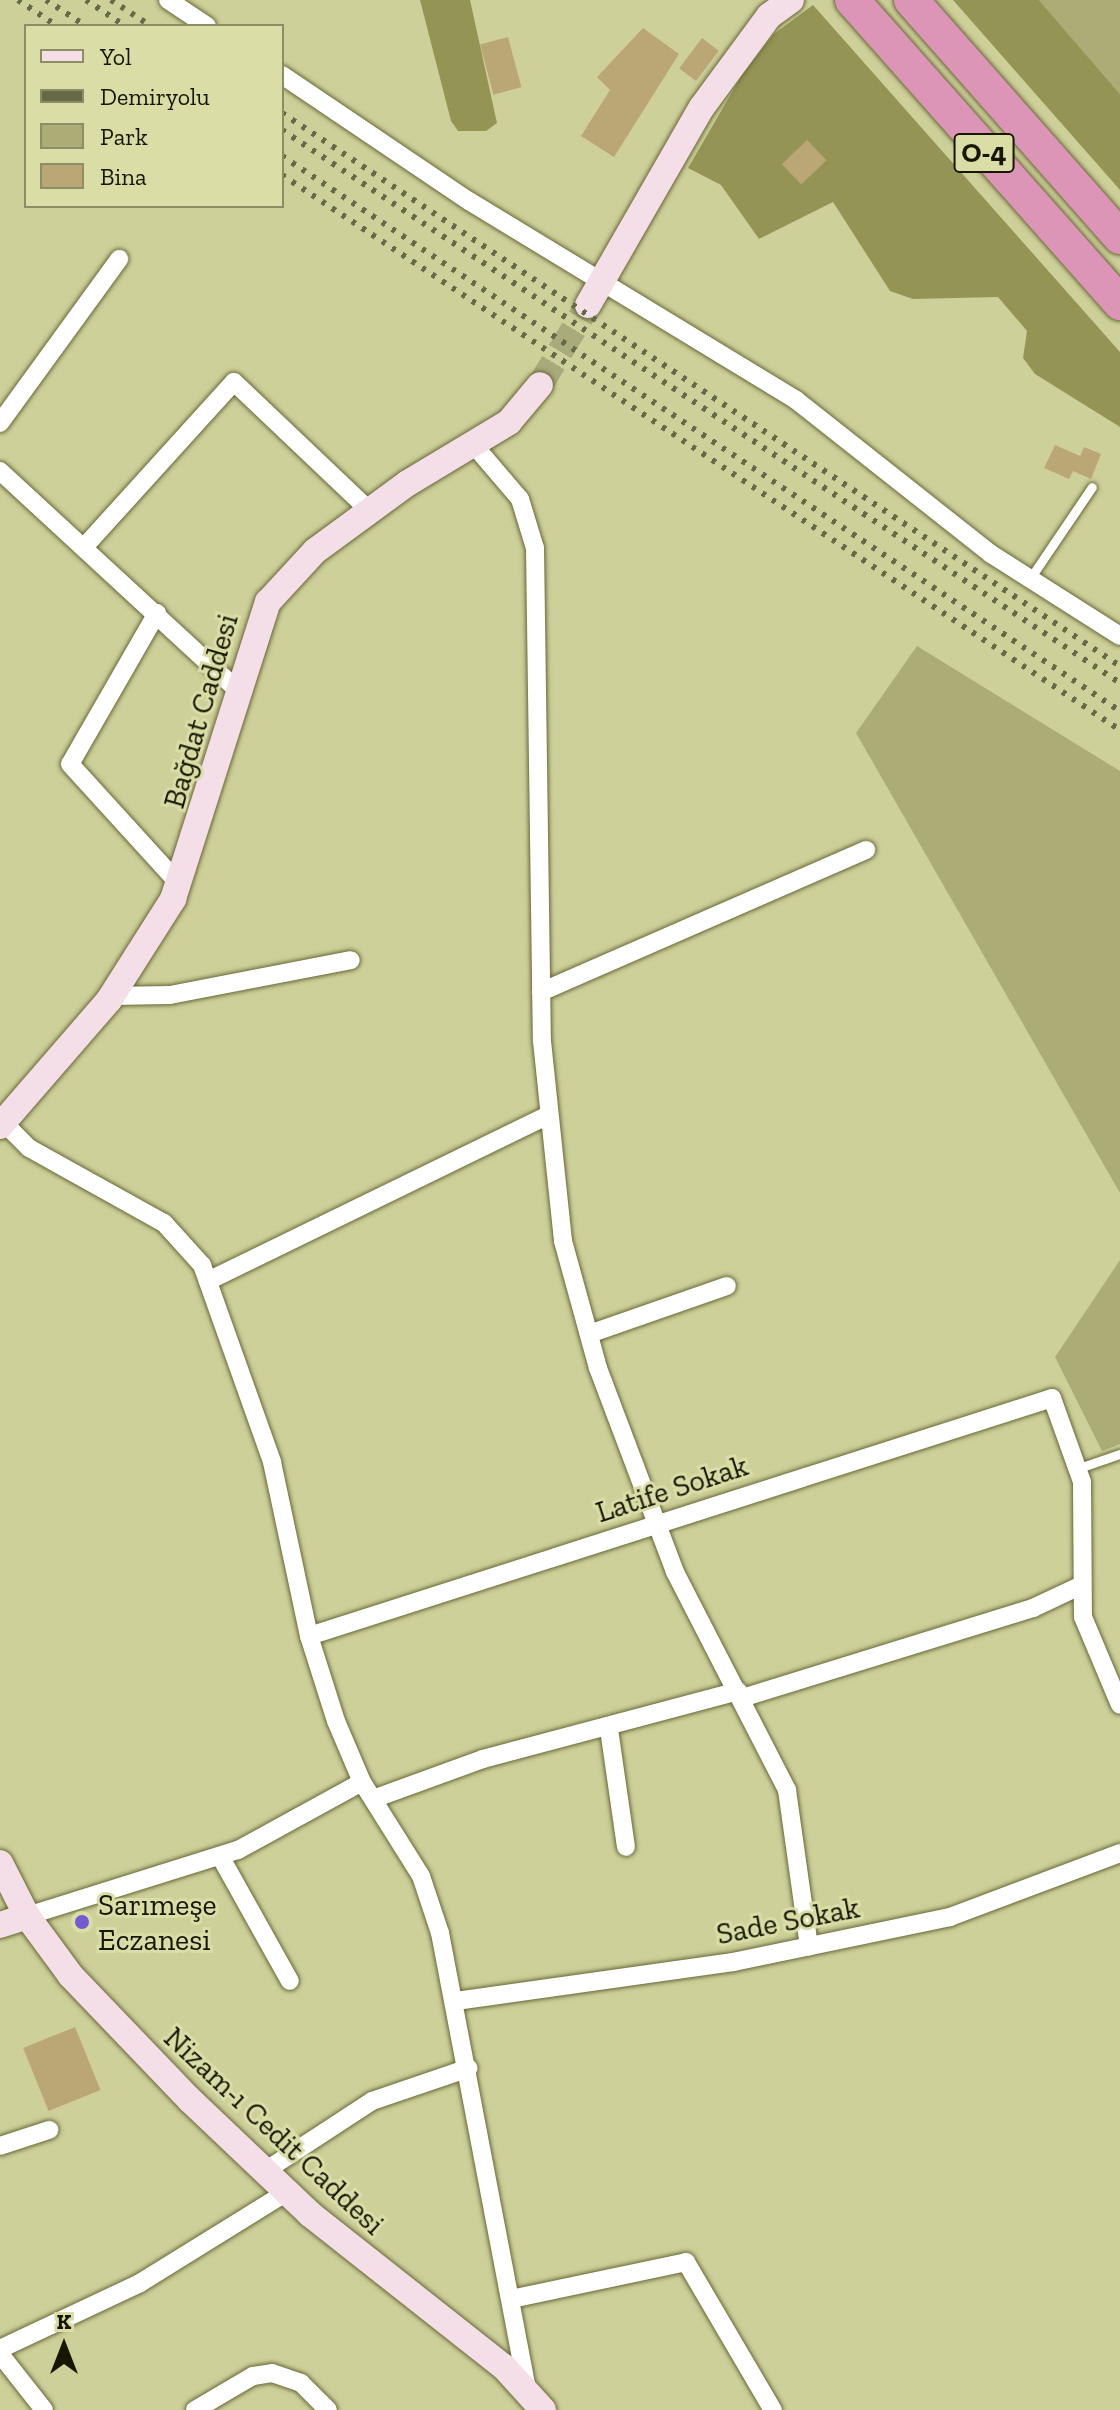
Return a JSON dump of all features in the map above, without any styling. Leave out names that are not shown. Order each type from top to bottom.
[{"type":"highway","name":"O-4","points":[[852,0],[1120,303]]},
{"type":"highway","name":"O-4","points":[[911,0],[1120,237]]},
{"type":"street","points":[[168,0],[204,24]]},
{"type":"street","points":[[588,305],[702,107],[769,16],[791,0]]},
{"type":"street","points":[[284,76],[600,280],[796,400],[1029,580],[1120,636]]},
{"type":"street","points":[[0,423],[119,259]]},
{"type":"street","points":[[86,545],[234,382],[370,511]]},
{"type":"street","name":"Bağdat Caddesi","points":[[2,1125],[111,996],[180,885],[268,602],[315,551],[370,511],[509,422],[540,385]]},
{"type":"street","points":[[473,444],[520,499],[535,548],[541,992],[547,1116],[559,1222],[589,1334],[655,1522],[695,1616],[740,1695],[787,1790],[809,1946]]},
{"type":"street","points":[[0,471],[86,545],[238,691]]},
{"type":"street","points":[[157,613],[70,764],[180,885]]},
{"type":"street","points":[[541,992],[866,850]]},
{"type":"street","points":[[111,996],[170,995],[351,960]]},
{"type":"street","points":[[208,1281],[547,1116]]},
{"type":"street","points":[[2,1125],[51,1161],[164,1223],[193,1249],[208,1281],[272,1462],[309,1636],[362,1782],[421,1876],[456,2001],[511,2299],[535,2400]]},
{"type":"street","points":[[589,1334],[727,1286]]},
{"type":"street","name":"Latife Sokak","points":[[309,1636],[655,1522],[1052,1398],[1079,1468]]},
{"type":"street","points":[[1079,1468],[1083,1617],[1120,1705]]},
{"type":"street","points":[[373,1799],[483,1759],[740,1695],[1033,1608],[1080,1586]]},
{"type":"street","points":[[609,1729],[626,1847]]},
{"type":"street","points":[[0,1925],[220,1856],[274,1834],[362,1782]]},
{"type":"street","name":"Sade Sokak","points":[[456,2001],[809,1946],[981,1908],[1120,1853]]},
{"type":"street","points":[[220,1856],[290,1981]]},
{"type":"street","name":"Nizam-ı Cedit Caddesi","points":[[0,1863],[27,1916],[90,1997],[287,2192],[535,2400]]},
{"type":"street","points":[[265,2171],[372,2101],[469,2068]]},
{"type":"street","points":[[0,2146],[49,2130]]},
{"type":"street","points":[[44,2410],[0,2352],[140,2283],[287,2192]]},
{"type":"street","points":[[511,2299],[686,2262],[773,2410]]},
{"type":"street","points":[[195,2410],[253,2376],[272,2373],[301,2383],[328,2410]]},
{"type":"lane","points":[[1029,580],[1092,487]]},
{"type":"lane","points":[[1079,1468],[1120,1454]]},
{"type":"green space","points":[[1039,0],[1120,0],[1120,94],[1045,7]]},
{"type":"green space","points":[[917,646],[1120,771],[1120,1193],[856,733]]},
{"type":"green space","points":[[1120,1260],[1120,1444],[1102,1451],[1055,1357]]},
{"type":"shaded area","points":[[420,0],[470,0],[497,123],[486,131],[458,131],[451,121]]},
{"type":"shaded area","points":[[953,0],[1039,0],[1120,94],[1120,190]]},
{"type":"shaded area","points":[[813,5],[1120,352],[1120,427],[1035,374],[1023,358],[1027,331],[998,297],[913,299],[890,291],[833,202],[759,239],[721,185],[688,168],[742,75],[774,34]]},
{"type":"building","points":[[643,28],[679,54],[614,157],[581,136],[610,90],[597,77]]},
{"type":"building","points":[[508,37],[521,87],[493,95],[480,45]]},
{"type":"building","points":[[702,38],[719,51],[696,81],[679,68]]},
{"type":"building","points":[[807,140],[826,160],[801,184],[782,164]]},
{"type":"building","points":[[1055,445],[1080,456],[1084,447],[1101,454],[1091,479],[1073,471],[1069,479],[1044,468]]},
{"type":"building","points":[[75,2027],[100,2090],[49,2111],[23,2048]]},
{"type":"tunnel","points":[[540,385],[588,305]]},
{"type":"railway","points":[[18,0],[54,24]]},
{"type":"railway","points":[[46,0],[83,24]]},
{"type":"railway","points":[[86,0],[122,24]]},
{"type":"railway","points":[[111,0],[148,24]]},
{"type":"railway","points":[[284,114],[1120,666]]},
{"type":"railway","points":[[284,131],[1120,683]]},
{"type":"railway","points":[[284,157],[1120,711]]},
{"type":"railway","points":[[284,176],[1120,730]]},
{"type":"place","name":"Sarımeşe Eczanesi","points":[[82,1922]]}]
